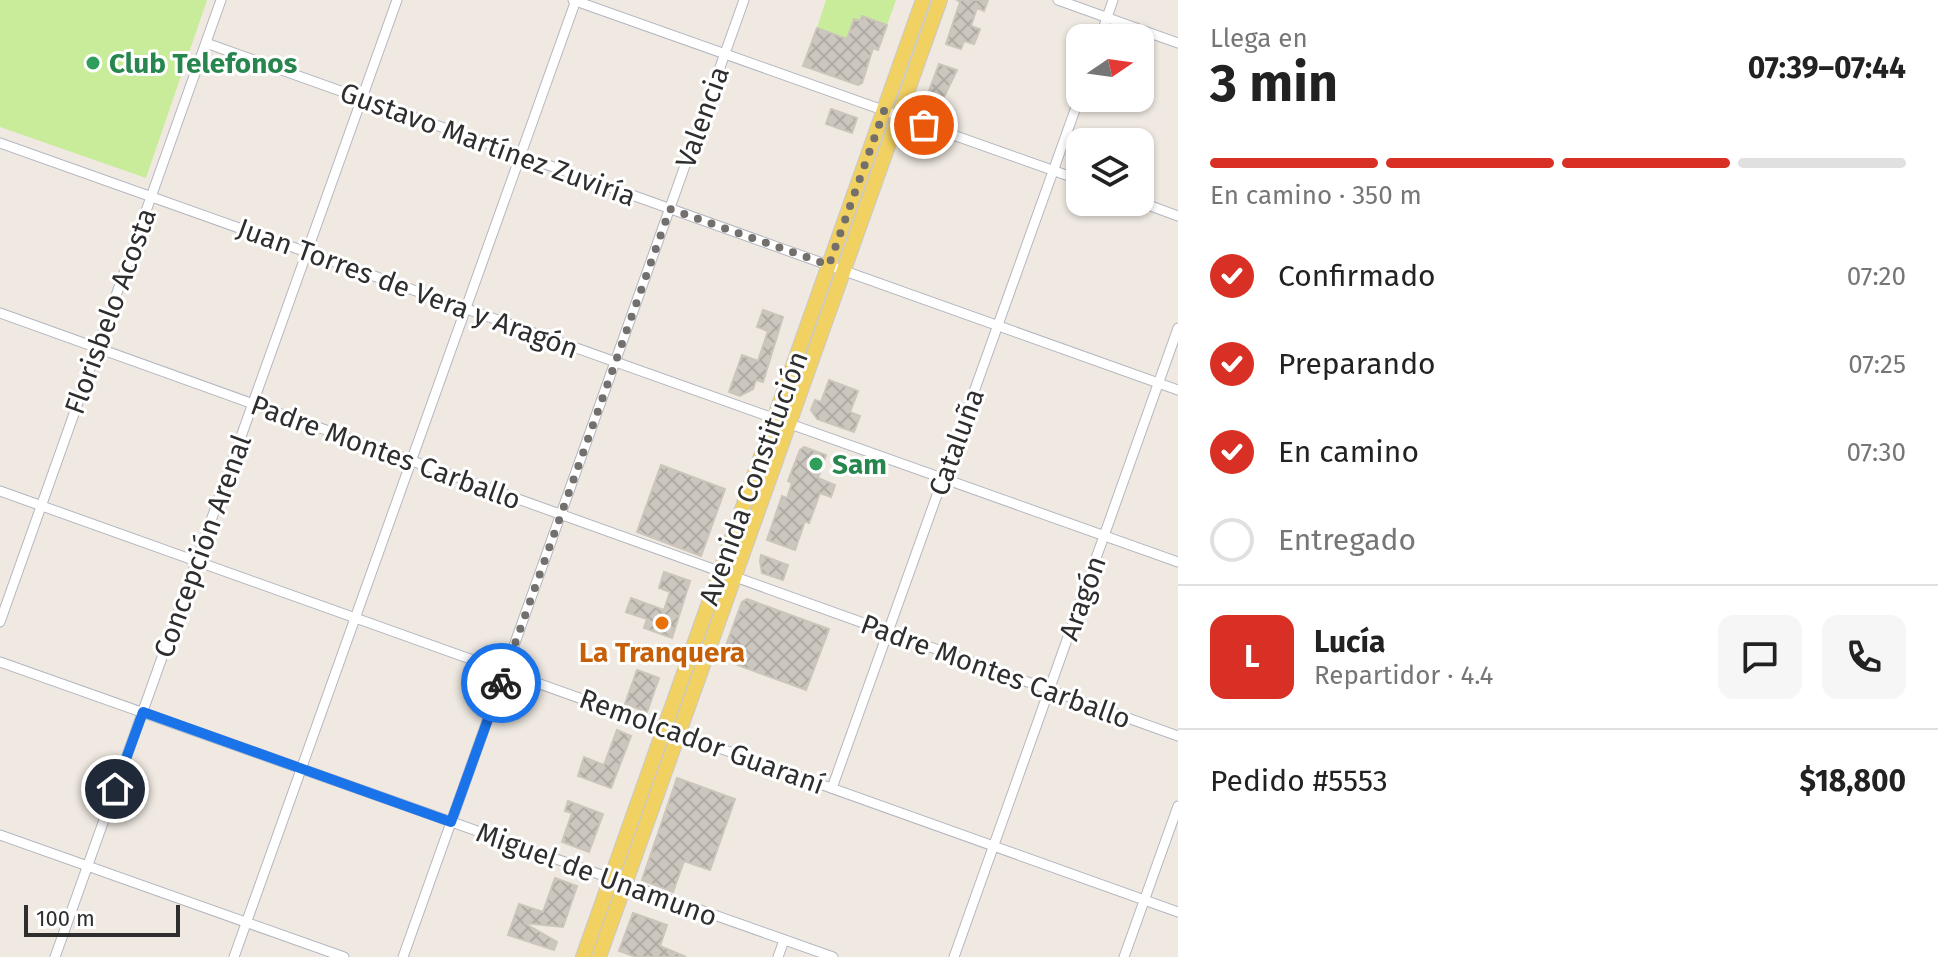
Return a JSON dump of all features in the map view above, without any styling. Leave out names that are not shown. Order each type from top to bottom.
[{"type":"main road","name":"Avenida Constitución","points":[[583,957],[923,0]]},
{"type":"main road","name":"Avenida Constitución","points":[[599,957],[940,0]]},
{"type":"street","name":"Florisbelo Acosta","points":[[0,622],[221,0]]},
{"type":"street","name":"Concepción Arenal","points":[[55,957],[397,0]]},
{"type":"street","points":[[234,957],[575,0],[1066,175]]},
{"type":"street","name":"Valencia","points":[[403,957],[744,0]]},
{"type":"street","points":[[1058,0],[1178,43]]},
{"type":"street","points":[[1105,24],[1113,0]]},
{"type":"street","name":"Gustavo Martínez Zuviría","points":[[206,43],[1178,390]]},
{"type":"street","name":"Cataluña","points":[[832,788],[1074,112]]},
{"type":"street","name":"Juan Torres de Vera y Aragón","points":[[0,143],[1178,562]]},
{"type":"street","points":[[1154,207],[1178,216]]},
{"type":"street","name":"Padre Montes Carballo","points":[[0,313],[1178,736]]},
{"type":"street","name":"Aragón","points":[[954,957],[1178,328]]},
{"type":"street","name":"Remolcador Guaraní","points":[[0,491],[1178,912]]},
{"type":"street","name":"Miguel de Unamuno","points":[[0,662],[833,957]]},
{"type":"street","points":[[1124,957],[1178,806]]},
{"type":"street","points":[[0,835],[344,957]]},
{"type":"street","points":[[778,957],[784,940]]},
{"type":"green space","name":"Club Telefonos","points":[[0,0],[207,0],[146,178],[0,127]]},
{"type":"green space","points":[[826,0],[896,0],[878,50],[817,28]]},
{"type":"building","points":[[957,0],[988,0],[984,11],[977,8],[971,26],[980,29],[974,44],[964,41],[961,49],[946,44],[960,2]]},
{"type":"building","points":[[862,16],[887,25],[878,50],[873,48],[862,83],[858,85],[803,66],[817,28],[847,39],[854,19],[860,21]]},
{"type":"building","points":[[939,64],[957,70],[943,99],[928,94]]},
{"type":"building","points":[[831,109],[857,118],[852,133],[826,124]]},
{"type":"building","points":[[763,310],[783,317],[763,382],[756,380],[753,389],[740,396],[729,392],[742,355],[758,361],[768,331],[757,327]]},
{"type":"building","points":[[829,380],[858,391],[850,412],[860,416],[854,432],[817,419],[811,410],[815,400],[821,402]]},
{"type":"building","points":[[804,447],[826,455],[818,478],[835,485],[831,497],[820,493],[809,523],[805,521],[795,550],[767,540],[782,496],[787,498],[792,483],[788,481]]},
{"type":"building","points":[[661,465],[725,489],[701,556],[637,532]]},
{"type":"building","points":[[761,555],[788,565],[783,580],[762,573]]},
{"type":"building","points":[[664,572],[690,581],[672,638],[644,628],[647,619],[626,612],[631,598],[664,610],[670,592],[659,588]]},
{"type":"building","points":[[747,599],[829,629],[806,690],[721,659],[742,602]]},
{"type":"building","points":[[637,670],[659,678],[647,712],[625,704]]},
{"type":"building","points":[[617,730],[631,736],[611,788],[578,776],[584,757],[604,765]]},
{"type":"building","points":[[677,778],[735,799],[710,870],[684,861],[673,892],[642,880]]},
{"type":"building","points":[[568,801],[603,814],[589,852],[562,842],[572,813],[565,811]]},
{"type":"building","points":[[555,878],[577,886],[563,927],[524,923],[557,942],[554,950],[508,935],[519,904],[543,912]]},
{"type":"building","points":[[633,913],[667,925],[660,946],[686,957],[636,957],[619,951]]},
{"type":"way so far","points":[[501,683],[670,209],[829,265],[884,111],[924,125]]},
{"type":"place","name":"Club Telefonos","points":[[93,63]]},
{"type":"place","name":"Sam","points":[[816,464]]},
{"type":"place","name":"La Tranquera","points":[[662,623]]},
{"type":"route","points":[[115,789],[143,712],[451,822],[501,683]]}]
